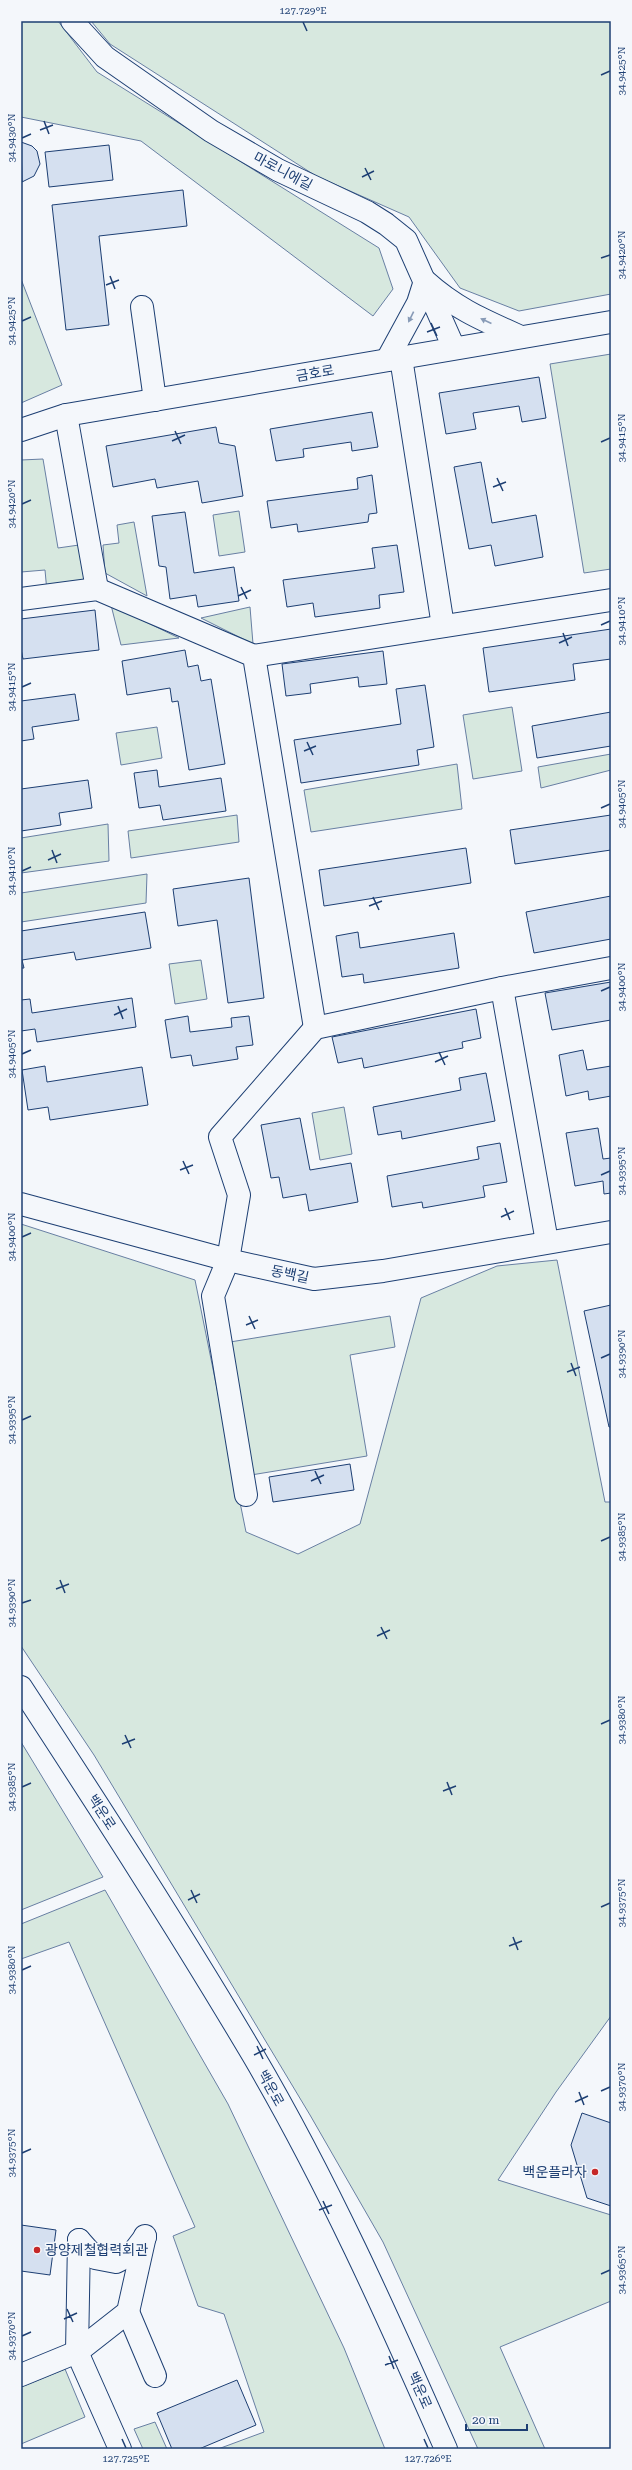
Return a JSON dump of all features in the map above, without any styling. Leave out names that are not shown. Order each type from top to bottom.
[{"type":"street","name":"마로니에길","points":[[72,21],[105,57],[211,131],[278,170],[367,212],[386,224],[406,240],[454,348]]},
{"type":"street","points":[[443,626],[394,359],[418,303],[425,281],[446,300],[460,309],[521,337]]},
{"type":"street","points":[[142,307],[155,400]]},
{"type":"street","name":"금호로","points":[[21,430],[66,415],[611,322]]},
{"type":"street","points":[[66,415],[97,589]]},
{"type":"street","points":[[21,599],[97,589],[254,656],[611,600]]},
{"type":"street","points":[[254,656],[315,1028]]},
{"type":"street","points":[[246,1496],[213,1296],[228,1260],[239,1195],[220,1137],[315,1028],[502,988],[611,968]]},
{"type":"street","points":[[502,988],[546,1242]]},
{"type":"street","name":"동백길","points":[[21,1204],[228,1260],[314,1279],[383,1271],[611,1232]]},
{"type":"street","name":"백운로","points":[[21,1687],[253,2056],[340,2220],[395,2334],[446,2449]]},
{"type":"street","points":[[120,2449],[77,2352],[79,2240],[95,2258],[116,2262],[132,2254],[145,2236],[128,2312],[155,2376]]},
{"type":"street","points":[[21,2375],[77,2352],[128,2312]]},
{"type":"shaded area","points":[[21,21],[58,21],[97,72],[379,248],[393,289],[373,316],[141,141],[21,117]]},
{"type":"shaded area","points":[[91,21],[611,21],[611,294],[519,311],[460,288],[409,217],[316,176],[110,44]]},
{"type":"shaded area","points":[[21,279],[62,385],[21,403]]},
{"type":"shaded area","points":[[611,354],[611,569],[584,573],[550,364]]},
{"type":"shaded area","points":[[43,459],[58,548],[79,545],[86,586],[47,592],[45,570],[21,572],[21,460]]},
{"type":"shaded area","points":[[239,511],[245,552],[219,556],[213,515]]},
{"type":"shaded area","points":[[134,522],[147,596],[105,573],[103,545],[119,543],[117,525]]},
{"type":"shaded area","points":[[111,605],[179,638],[121,645]]},
{"type":"shaded area","points":[[250,607],[253,644],[201,618]]},
{"type":"shaded area","points":[[512,707],[522,771],[473,779],[463,715]]},
{"type":"shaded area","points":[[157,727],[162,758],[121,765],[116,733]]},
{"type":"shaded area","points":[[611,754],[611,770],[541,788],[538,767]]},
{"type":"shaded area","points":[[457,764],[462,809],[311,832],[304,790]]},
{"type":"shaded area","points":[[237,815],[239,842],[131,858],[128,831]]},
{"type":"shaded area","points":[[108,824],[109,861],[21,873],[21,838]]},
{"type":"shaded area","points":[[147,874],[146,903],[21,922],[21,893]]},
{"type":"shaded area","points":[[201,960],[207,999],[175,1004],[169,964]]},
{"type":"shaded area","points":[[344,1107],[352,1154],[320,1160],[312,1113]]},
{"type":"shaded area","points":[[21,1224],[195,1280],[246,1532],[298,1554],[360,1524],[421,1298],[497,1266],[557,1260],[605,1502],[611,1502],[611,2016],[556,2092],[498,2180],[611,2215],[611,2301],[500,2347],[545,2449],[478,2449],[383,2242],[310,2115],[94,1755],[21,1646]]},
{"type":"shaded area","points":[[390,1316],[395,1347],[350,1355],[367,1456],[251,1475],[230,1342]]},
{"type":"shaded area","points":[[21,1742],[103,1877],[21,1910]]},
{"type":"shaded area","points":[[105,1890],[228,2104],[344,2348],[385,2449],[218,2449],[264,2432],[224,2314],[198,2306],[173,2236],[195,2227],[69,1942],[21,1959],[21,1924]]},
{"type":"shaded area","points":[[65,2369],[85,2417],[21,2444],[21,2387]]},
{"type":"shaded area","points":[[155,2422],[167,2449],[143,2449],[134,2429]]},
{"type":"building","points":[[21,142],[32,146],[37,151],[40,164],[34,176],[22,182]]},
{"type":"building","points":[[109,145],[113,180],[49,187],[45,152]]},
{"type":"building","points":[[183,190],[187,226],[99,236],[109,325],[66,330],[52,205]]},
{"type":"building","points":[[539,377],[546,418],[522,422],[519,406],[473,413],[476,429],[446,434],[439,393]]},
{"type":"building","points":[[372,412],[378,447],[352,451],[351,442],[303,449],[304,457],[276,461],[270,429]]},
{"type":"building","points":[[216,427],[219,443],[235,446],[243,496],[202,503],[198,481],[157,488],[155,479],[113,487],[106,446]]},
{"type":"building","points":[[481,462],[492,523],[536,515],[543,557],[495,566],[491,545],[469,549],[454,467]]},
{"type":"building","points":[[372,475],[377,513],[369,514],[368,522],[298,532],[297,524],[271,528],[267,501],[358,489],[357,478]]},
{"type":"building","points":[[185,512],[194,573],[234,567],[239,601],[198,607],[196,595],[170,599],[166,567],[159,566],[152,516]]},
{"type":"building","points":[[397,545],[404,592],[379,595],[380,608],[315,617],[313,603],[287,607],[283,580],[375,568],[372,548]]},
{"type":"building","points":[[95,610],[99,650],[23,659],[21,649],[21,619]]},
{"type":"building","points":[[611,629],[611,659],[573,664],[575,680],[489,692],[483,648]]},
{"type":"building","points":[[185,650],[188,667],[198,665],[201,681],[211,679],[225,764],[189,770],[178,701],[172,702],[170,688],[127,695],[122,661]]},
{"type":"building","points":[[383,651],[387,684],[359,687],[358,677],[310,684],[311,693],[286,696],[282,664]]},
{"type":"building","points":[[425,685],[434,747],[417,750],[419,765],[301,783],[294,740],[401,724],[396,689]]},
{"type":"building","points":[[75,694],[79,720],[32,727],[34,739],[21,741],[21,701]]},
{"type":"building","points":[[611,712],[611,746],[537,758],[532,726]]},
{"type":"building","points":[[157,770],[159,787],[221,778],[226,811],[163,820],[160,805],[139,808],[134,773]]},
{"type":"building","points":[[88,780],[92,808],[59,813],[61,825],[21,831],[21,789]]},
{"type":"building","points":[[611,815],[611,850],[515,864],[510,830]]},
{"type":"building","points":[[466,848],[471,883],[324,906],[319,870]]},
{"type":"building","points":[[249,878],[264,998],[228,1003],[217,920],[178,926],[173,889]]},
{"type":"building","points":[[611,896],[611,939],[534,953],[526,912]]},
{"type":"building","points":[[145,912],[151,948],[76,960],[74,952],[22,960],[24,968],[21,968],[21,931]]},
{"type":"building","points":[[358,932],[360,948],[454,933],[459,968],[364,983],[363,974],[342,977],[336,936]]},
{"type":"building","points":[[611,982],[611,1020],[552,1030],[545,993]]},
{"type":"building","points":[[132,998],[136,1027],[37,1042],[35,1029],[21,1031],[21,1000],[30,999],[32,1013]]},
{"type":"building","points":[[476,1009],[481,1038],[462,1042],[463,1048],[364,1068],[362,1058],[338,1063],[332,1037]]},
{"type":"building","points":[[188,1016],[190,1032],[232,1027],[231,1018],[249,1016],[253,1045],[236,1047],[238,1059],[193,1066],[191,1055],[171,1058],[165,1020]]},
{"type":"building","points":[[583,1050],[587,1070],[611,1066],[611,1096],[589,1100],[588,1091],[566,1096],[559,1055]]},
{"type":"building","points":[[45,1066],[47,1082],[142,1067],[148,1105],[50,1120],[48,1107],[28,1110],[22,1070]]},
{"type":"building","points":[[486,1073],[495,1121],[402,1139],[401,1131],[378,1135],[373,1107],[461,1090],[459,1078]]},
{"type":"building","points":[[300,1118],[310,1170],[351,1163],[358,1202],[309,1211],[306,1194],[283,1198],[279,1177],[271,1178],[261,1125]]},
{"type":"building","points":[[598,1128],[603,1159],[611,1158],[611,1193],[604,1194],[603,1181],[575,1186],[566,1133]]},
{"type":"building","points":[[500,1143],[507,1182],[483,1186],[485,1197],[423,1208],[422,1202],[392,1207],[387,1176],[479,1159],[477,1147]]},
{"type":"building","points":[[611,1305],[611,1427],[609,1427],[584,1311]]},
{"type":"building","points":[[350,1464],[354,1490],[273,1502],[269,1477]]},
{"type":"building","name":"백운플라자","points":[[582,2113],[611,2123],[611,2206],[587,2198],[571,2145]]},
{"type":"building","name":"광양제철협력회관","points":[[21,2225],[56,2230],[50,2275],[21,2271]]},
{"type":"building","points":[[237,2380],[256,2425],[199,2449],[172,2449],[157,2413]]},
{"type":"place","name":"백운플라자","points":[[595,2172]]},
{"type":"place","name":"광양제철협력회관","points":[[37,2250]]}]
